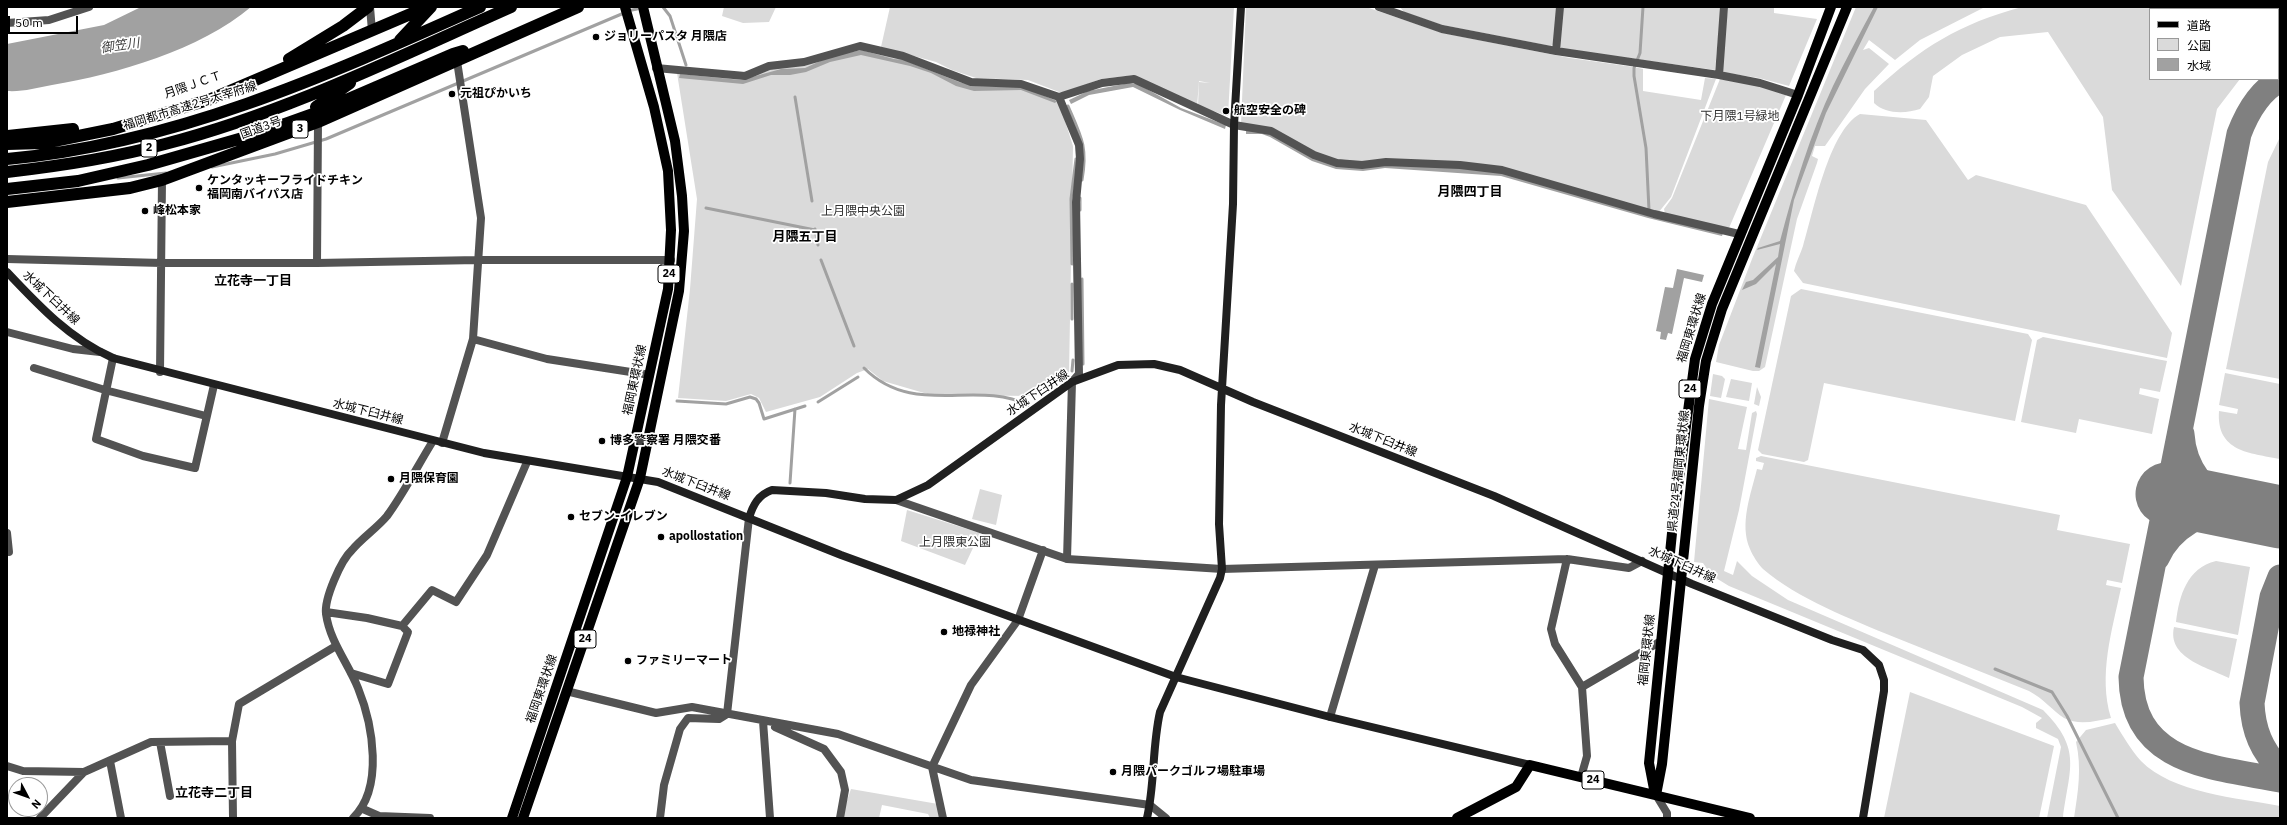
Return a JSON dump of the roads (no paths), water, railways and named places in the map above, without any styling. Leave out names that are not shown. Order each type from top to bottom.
[{"type":"highway","name":"月隈ＪＣＴ","points":[[7,136],[62,131],[121,120],[162,110],[217,93],[247,81],[298,54],[343,26],[369,7]]},
{"type":"highway","points":[[7,148],[44,143],[113,129],[211,99],[429,7]]},
{"type":"highway","points":[[7,203],[94,196],[131,189],[211,162],[260,142],[286,127],[346,86],[385,54],[429,7]]},
{"type":"highway","name":"福岡都市高速2号太宰府線","points":[[7,159],[72,151],[161,132],[224,113],[282,92],[480,7]]},
{"type":"highway","name":"2","points":[[7,172],[87,161],[166,144],[228,125],[286,104],[512,7]]},
{"type":"highway","name":"国道3号","points":[[7,203],[130,188],[162,180],[457,61],[578,7]]},
{"type":"highway","points":[[7,189],[78,181],[148,165],[317,117],[453,54],[495,44]]},
{"type":"highway","points":[[7,144],[44,143]]},
{"type":"main road","name":"福岡東環状線","points":[[512,818],[627,477],[663,315],[671,260],[671,202],[664,144],[625,7]]},
{"type":"main road","name":"福岡東環状線","points":[[522,818],[640,478],[679,291],[684,232],[683,201],[675,141],[656,68],[643,7]]},
{"type":"main road","points":[[1147,818],[1150,805],[1156,731],[1160,712],[1220,578],[1222,569],[1219,524],[1233,204],[1234,125],[1241,7]]},
{"type":"main road","name":"福岡東環状線","points":[[1656,795],[1649,763],[1668,572],[1694,363],[1702,332],[1739,234],[1798,95],[1831,7]]},
{"type":"main road","name":"県道24号福岡東環状線","points":[[1656,795],[1662,764],[1699,406],[1705,365],[1722,309],[1847,7]]},
{"type":"main road","name":"水城下臼井線","points":[[7,272],[62,327],[100,352],[113,358],[160,372],[433,441],[527,462],[640,478],[658,482],[841,555],[1176,676],[1330,717],[1530,765]]},
{"type":"main road","name":"水城下臼井線","points":[[749,518],[753,505],[764,493],[772,490],[826,493],[865,500],[896,500],[928,485],[1072,382],[1118,365],[1138,363],[1180,370],[1500,499],[1681,579],[1832,640],[1863,650],[1879,665],[1884,680],[1884,691],[1863,818]]},
{"type":"main road","points":[[1457,818],[1516,787],[1530,765]]},
{"type":"main road","name":"24","points":[[1530,765],[1656,795]]},
{"type":"main road","points":[[1656,795],[1750,818]]},
{"type":"street","points":[[7,23],[49,20],[89,7]]},
{"type":"street","points":[[369,7],[372,31]]},
{"type":"street","points":[[1379,7],[1397,10],[1442,29],[1556,51],[1719,75],[1760,83],[1798,95]]},
{"type":"street","points":[[1556,51],[1560,7]]},
{"type":"street","points":[[1719,75],[1724,7]]},
{"type":"street","points":[[656,68],[745,76],[769,66],[804,62],[860,46],[903,56],[971,82],[1021,84],[1059,97],[1102,83],[1134,79],[1234,125],[1271,131],[1314,156],[1337,163],[1362,165],[1393,162],[1502,170],[1654,214],[1739,234]]},
{"type":"street","points":[[442,443],[473,339],[481,218],[457,61]]},
{"type":"street","points":[[1059,97],[1079,145],[1080,159],[1076,202],[1079,374],[1072,382],[1067,559]]},
{"type":"street","points":[[317,117],[317,263]]},
{"type":"street","points":[[160,372],[162,180]]},
{"type":"street","points":[[7,259],[162,263],[671,260]]},
{"type":"street","points":[[7,332],[73,349],[100,352]]},
{"type":"street","points":[[473,339],[547,359],[650,375]]},
{"type":"street","points":[[113,358],[105,390],[96,439],[143,456],[195,468],[214,386]]},
{"type":"street","points":[[34,368],[105,390],[206,416]]},
{"type":"street","points":[[353,818],[363,809],[368,795],[373,768],[372,739],[359,690],[351,672],[336,646],[326,612],[332,584],[350,551],[386,516],[433,441]]},
{"type":"street","points":[[402,626],[432,590],[456,602],[487,555],[527,462]]},
{"type":"street","points":[[896,500],[1067,559],[1222,569],[1567,559],[1629,568],[1642,561]]},
{"type":"street","points":[[727,714],[749,518]]},
{"type":"street","points":[[7,533],[10,552]]},
{"type":"street","points":[[943,818],[932,767],[971,685],[1018,620],[1043,550]]},
{"type":"street","points":[[1567,559],[1551,629],[1555,644],[1582,687],[1587,756],[1581,777]]},
{"type":"street","points":[[1330,717],[1375,565]]},
{"type":"street","points":[[326,612],[367,618],[402,626],[408,632],[388,684],[351,672]]},
{"type":"street","points":[[1582,687],[1661,641]]},
{"type":"street","points":[[233,818],[232,741],[239,704],[336,646]]},
{"type":"street","points":[[566,692],[656,713],[692,707],[838,734],[971,780],[1150,805],[1166,818]]},
{"type":"street","points":[[660,818],[664,785],[680,729],[688,718],[719,719],[727,714]]},
{"type":"street","points":[[763,721],[770,818]]},
{"type":"street","points":[[763,721],[824,749],[841,772],[845,790],[840,818]]},
{"type":"street","points":[[40,818],[84,772],[151,742],[232,741]]},
{"type":"street","points":[[160,742],[170,796]]},
{"type":"street","points":[[110,761],[121,818]]},
{"type":"street","points":[[7,766],[23,771],[84,772]]},
{"type":"street","name":"福岡東環状線","points":[[1656,795],[1666,813],[1667,818]]},
{"type":"street","points":[[363,809],[379,816],[430,818]]},
{"type":"water","name":"御笠川","points":[[141,7],[251,7],[208,36],[157,58],[130,67],[77,80],[30,90],[7,91],[7,44],[104,25]]},
{"type":"water","points":[[1874,7],[1878,7],[1826,113],[1794,200],[1760,368],[1755,367],[1776,264],[1756,284],[1742,290],[1746,282],[1753,280],[1778,257],[1780,244],[1757,250],[1758,248],[1780,241],[1797,182],[1817,123],[1838,76]]},
{"type":"water","points":[[861,50],[894,59],[904,60],[959,82],[975,86],[1023,87],[1057,101],[1055,103],[1021,90],[974,91],[956,86],[931,73],[910,66],[861,55],[830,62],[806,72],[790,75],[771,75],[743,84],[679,78],[680,74],[741,80],[781,69],[805,68],[829,57]]},
{"type":"water","points":[[1129,83],[1138,84],[1181,108],[1226,125],[1225,129],[1180,110],[1133,87],[1089,95],[1071,104],[1069,100],[1088,91]]},
{"type":"water","points":[[1246,129],[1263,131],[1314,157],[1386,164],[1461,166],[1502,172],[1723,233],[1722,236],[1648,218],[1501,176],[1385,168],[1363,171],[1336,169],[1312,161],[1270,137],[1262,134],[1246,134]]},
{"type":"water","points":[[1677,269],[1704,275],[1702,282],[1684,278],[1672,334],[1668,333],[1666,340],[1660,339],[1661,332],[1656,331],[1665,287],[1673,288]]},
{"type":"waterway","points":[[663,7],[670,16],[686,65]]},
{"type":"waterway","points":[[1643,7],[1640,53],[1634,68],[1634,76],[1646,148],[1649,210]]},
{"type":"waterway","points":[[632,10],[637,9]]},
{"type":"waterway","points":[[212,167],[275,154],[326,139],[624,13]]},
{"type":"waterway","points":[[795,97],[812,201]]},
{"type":"waterway","points":[[1068,106],[1080,134],[1084,150],[1084,169],[1082,180]]},
{"type":"waterway","points":[[1072,264],[1071,199],[1076,159]]},
{"type":"waterway","points":[[118,178],[166,173]]},
{"type":"waterway","points":[[1080,198],[1080,210]]},
{"type":"waterway","points":[[706,208],[815,230]]},
{"type":"waterway","points":[[815,229],[818,245]]},
{"type":"waterway","points":[[821,260],[854,346]]},
{"type":"waterway","points":[[1082,279],[1083,364]]},
{"type":"waterway","points":[[1072,284],[1072,319]]},
{"type":"waterway","points":[[1072,371],[1073,360]]},
{"type":"waterway","points":[[864,368],[883,383],[903,391],[924,395],[987,395],[1008,398],[1028,405]]},
{"type":"waterway","points":[[818,402],[858,377]]},
{"type":"waterway","points":[[677,401],[726,404],[750,397],[756,399],[759,403],[764,419],[805,406]]},
{"type":"waterway","points":[[790,483],[795,409]]},
{"type":"waterway","points":[[1995,669],[2052,692],[2067,716],[2118,818]]},
{"type":"place","name":"ジョリーパスタ 月隈店","points":[[596,37]]},
{"type":"place","name":"元祖ぴかいち","points":[[452,94]]},
{"type":"place","name":"航空安全の碑","points":[[1226,111]]},
{"type":"place","name":"ケンタッキーフライドチキン 福岡南バイパス店","points":[[199,188]]},
{"type":"place","name":"峰松本家","points":[[145,211]]},
{"type":"place","name":"博多警察署 月隈交番","points":[[602,441]]},
{"type":"place","name":"月隈保育園","points":[[391,479]]},
{"type":"place","name":"セブン-イレブン","points":[[571,517]]},
{"type":"place","name":"apollostation","points":[[661,537]]},
{"type":"place","name":"地禄神社","points":[[944,632]]},
{"type":"place","name":"ファミリーマート","points":[[628,661]]},
{"type":"place","name":"月隈パークゴルフ場駐車場","points":[[1113,772]]},
{"type":"district","name":"月隈四丁目","points":[[1470,192]]},
{"type":"district","name":"月隈五丁目","points":[[805,237]]},
{"type":"district","name":"立花寺一丁目","points":[[253,281]]},
{"type":"district","name":"立花寺二丁目","points":[[214,793]]},
{"type":"park label","name":"下月隈1号緑地","points":[[1740,117]]},
{"type":"park label","name":"上月隈中央公園","points":[[863,212]]},
{"type":"park label","name":"上月隈東公園","points":[[955,543]]}]
